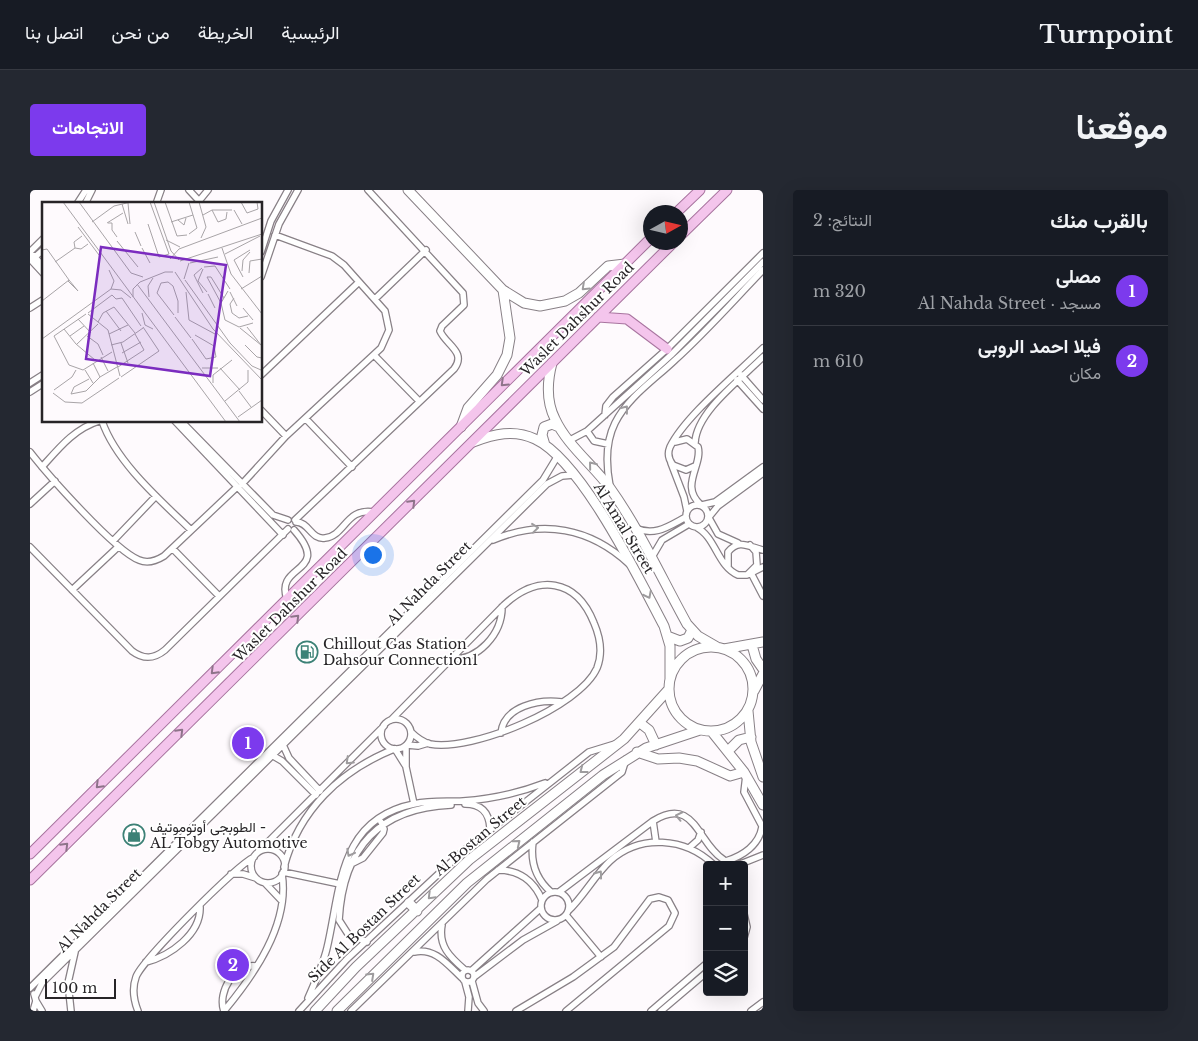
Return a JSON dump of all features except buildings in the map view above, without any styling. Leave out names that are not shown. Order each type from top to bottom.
[{"type":"main road","points":[[684,205],[700,190]]},
{"type":"main road","points":[[688,228],[728,190]]},
{"type":"main road","name":"Waslet Dahshur Road","points":[[30,854],[643,246]]},
{"type":"main road","name":"Waslet Dahshur Road","points":[[30,880],[666,250]]},
{"type":"main road","points":[[598,317],[627,319],[666,348]]},
{"type":"street","points":[[78,202],[86,190]]},
{"type":"street","points":[[86,202],[92,190]]},
{"type":"street","points":[[157,202],[161,190]]},
{"type":"street","points":[[188,190],[201,202],[208,190]]},
{"type":"street","points":[[263,237],[288,190]]},
{"type":"street","points":[[262,274],[284,212],[298,190]]},
{"type":"street","points":[[30,546],[132,651],[145,658],[160,654],[291,529],[296,521],[457,365],[457,352],[440,331],[442,326],[462,308],[465,299],[463,293],[426,250],[368,190]]},
{"type":"street","points":[[408,190],[504,290],[516,299],[532,306],[557,304],[579,293],[608,266],[625,264]]},
{"type":"street","points":[[30,452],[113,542],[136,559],[148,562],[159,560],[173,549],[286,436],[374,355],[387,339],[389,330],[386,311],[344,265],[332,256],[275,235]]},
{"type":"street","points":[[42,240],[30,252],[42,271]]},
{"type":"street","points":[[375,299],[426,250]]},
{"type":"street","points":[[605,414],[606,406],[613,397],[763,253]]},
{"type":"street","points":[[610,488],[607,466],[608,444],[615,423],[627,405],[747,282],[763,262]]},
{"type":"street","points":[[747,282],[763,270]]},
{"type":"street","points":[[262,374],[359,282]]},
{"type":"street","points":[[460,428],[468,408],[496,375],[507,355],[510,338],[504,290]]},
{"type":"street","points":[[30,308],[42,300]]},
{"type":"street","points":[[570,440],[587,431],[695,335]]},
{"type":"street","points":[[763,348],[705,415],[697,429],[695,443],[700,452],[694,466],[693,489],[696,500],[707,510],[709,518],[718,534],[732,542],[763,550]]},
{"type":"street","points":[[374,355],[419,401]]},
{"type":"street","points":[[763,357],[692,419],[668,452],[690,524],[705,533],[720,560],[738,575],[751,573],[763,567]]},
{"type":"street","name":"Al Amal Street","points":[[552,363],[548,380],[548,398],[559,427],[610,488],[635,528],[692,630],[720,648]]},
{"type":"street","points":[[30,383],[42,375]]},
{"type":"street","points":[[738,377],[763,400]]},
{"type":"street","points":[[738,377],[763,409]]},
{"type":"street","points":[[30,392],[42,384]]},
{"type":"street","points":[[262,411],[286,436]]},
{"type":"street","points":[[306,419],[352,467]]},
{"type":"street","points":[[42,467],[71,436],[82,428],[97,422]]},
{"type":"street","points":[[101,422],[114,447],[156,496],[191,530]]},
{"type":"street","points":[[176,422],[273,516],[303,523],[313,535],[319,538],[329,538],[356,513],[374,512]]},
{"type":"street","points":[[183,422],[283,535]]},
{"type":"street","points":[[545,445],[542,434],[544,427],[552,424],[559,427]]},
{"type":"street","points":[[587,431],[594,441],[608,444]]},
{"type":"street","name":"Al Amal Street","points":[[473,442],[493,435],[515,434],[536,440],[545,445],[574,475],[598,508],[634,569],[667,636],[671,657],[670,679]]},
{"type":"street","points":[[673,443],[682,438],[695,443]]},
{"type":"street","name":"Al Nahda Street","points":[[270,754],[283,744],[462,564],[543,480],[557,457]]},
{"type":"street","points":[[670,461],[681,470],[694,466]]},
{"type":"street","points":[[635,528],[646,532],[657,532],[687,514],[693,505],[715,502],[763,467]]},
{"type":"street","points":[[696,527],[705,524],[718,506],[763,473]]},
{"type":"street","name":"Al Nahda Street","points":[[33,1011],[42,983],[74,948],[196,826],[462,564],[489,542],[547,484],[556,478],[574,475]]},
{"type":"street","points":[[30,504],[55,481]]},
{"type":"street","points":[[113,542],[156,496]]},
{"type":"street","points":[[287,599],[285,590],[287,581],[307,558],[308,550],[305,542],[285,524],[288,520]]},
{"type":"street","points":[[652,559],[655,549],[662,540],[690,524]]},
{"type":"street","points":[[489,542],[528,529],[566,529],[596,541],[634,569]]},
{"type":"street","points":[[305,542],[313,535]]},
{"type":"street","points":[[728,566],[728,552],[740,544]]},
{"type":"street","points":[[72,590],[118,546]]},
{"type":"street","points":[[750,546],[756,552],[758,561],[751,573]]},
{"type":"street","points":[[173,549],[219,596]]},
{"type":"street","points":[[751,573],[763,596]]},
{"type":"street","points":[[138,1011],[134,997],[134,984],[144,962],[231,874],[256,855],[319,794],[502,607],[521,592],[545,584],[568,590],[578,598],[586,608],[599,637],[601,649],[599,661],[585,686],[562,702],[501,733],[464,743],[406,745],[361,764],[319,794],[296,834],[283,871],[275,881],[264,882]]},
{"type":"street","points":[[450,659],[466,658],[488,641],[499,625],[502,607]]},
{"type":"street","points":[[667,636],[680,641],[688,638],[692,630]]},
{"type":"street","points":[[748,711],[734,725],[712,732],[700,730],[687,724],[677,715],[670,703],[670,679],[680,661],[697,649],[752,645],[763,642]]},
{"type":"street","points":[[752,645],[756,660],[763,669]]},
{"type":"street","points":[[720,648],[738,657],[748,670],[753,685],[751,701]]},
{"type":"street","points":[[763,674],[748,711],[754,752],[763,777]]},
{"type":"street","name":"Al Bostan Street","points":[[315,1011],[356,967],[482,850],[617,744],[640,723],[669,689]]},
{"type":"street","points":[[501,733],[506,719],[519,709],[536,702],[562,702]]},
{"type":"street","points":[[404,705],[404,722],[411,732],[428,743]]},
{"type":"street","points":[[391,720],[404,722]]},
{"type":"street","points":[[640,723],[650,730],[656,744]]},
{"type":"street","points":[[384,726],[381,734],[384,742],[395,749],[406,767]]},
{"type":"street","name":"Al Bostan Street","points":[[337,1011],[467,883],[495,866],[626,759],[656,744],[700,730]]},
{"type":"street","points":[[411,732],[406,745],[406,767],[414,804]]},
{"type":"street","points":[[712,732],[745,774],[763,806]]},
{"type":"street","points":[[728,751],[739,740],[751,737]]},
{"type":"street","points":[[283,744],[289,758],[319,794]]},
{"type":"street","name":"Side Al Bostan Street","points":[[299,1011],[367,942],[490,828],[589,752],[617,744]]},
{"type":"street","points":[[637,752],[658,759],[679,758],[697,761],[730,776],[745,774]]},
{"type":"street","points":[[754,752],[763,758]]},
{"type":"street","points":[[270,754],[282,761],[319,794]]},
{"type":"street","points":[[351,1011],[442,925],[495,866],[533,842],[622,772],[626,759]]},
{"type":"street","points":[[729,861],[752,847],[758,840],[763,827],[744,792],[745,774]]},
{"type":"street","points":[[306,1002],[326,951],[352,849],[363,834],[397,809],[414,804],[483,799],[521,791],[551,780]]},
{"type":"street","points":[[367,942],[348,934],[341,925],[342,884],[365,842],[381,822],[419,808],[472,804],[479,806],[486,812],[490,828]]},
{"type":"street","points":[[542,900],[551,892],[559,892],[653,821],[664,815],[676,814],[694,822],[710,848],[726,861]]},
{"type":"street","points":[[653,821],[656,842]]},
{"type":"street","points":[[689,848],[698,840],[701,832]]},
{"type":"street","points":[[533,842],[533,866],[540,881],[551,892]]},
{"type":"street","points":[[463,980],[473,979],[523,940],[567,913],[605,866],[616,856],[635,846],[656,842],[675,844],[689,848],[709,861]]},
{"type":"street","points":[[224,1011],[256,966],[273,933],[282,901],[282,858],[276,851],[267,849],[256,855],[251,869],[257,879]]},
{"type":"street","points":[[482,850],[495,866],[525,878],[535,887],[542,900],[541,908],[545,917],[557,920]]},
{"type":"street","points":[[748,861],[763,855]]},
{"type":"street","points":[[283,871],[342,884]]},
{"type":"street","points":[[231,874],[242,874],[264,882],[282,901]]},
{"type":"street","points":[[467,883],[474,891]]},
{"type":"street","points":[[559,892],[568,900],[567,913],[601,957]]},
{"type":"street","points":[[516,1011],[573,977],[601,957],[620,940],[650,899],[663,898],[672,904],[675,913],[669,926],[566,1011]]},
{"type":"street","points":[[409,903],[417,911]]},
{"type":"street","points":[[144,962],[167,953],[187,937],[198,922],[200,907]]},
{"type":"street","points":[[463,980],[468,971],[541,908]]},
{"type":"street","points":[[442,925],[441,938],[446,951],[468,971],[473,979],[478,1003],[484,1011]]},
{"type":"street","points":[[71,1011],[68,983],[74,948]]},
{"type":"street","name":"Al Nahda Street","points":[[30,988],[74,948]]},
{"type":"street","points":[[412,952],[424,951],[436,954],[463,980],[469,997],[468,1011]]},
{"type":"street","points":[[224,1011],[223,995],[232,977],[243,967],[256,966]]},
{"type":"street","points":[[651,1011],[703,966]]},
{"type":"street","points":[[662,1011],[703,975]]},
{"type":"street","points":[[30,988],[42,1011]]},
{"type":"street","points":[[751,1011],[763,1002]]},
{"type":"place","name":"Chillout Gas Station Dahsour Connection1","points":[[307,652]]},
{"type":"place","name":"مصلى","points":[[248,743]]},
{"type":"place","name":"الطوبجى أوتوموتيف - AL Tobgy Automotive","points":[[134,835]]},
{"type":"place","name":"فيلا احمد الروبى","points":[[233,965]]}]
